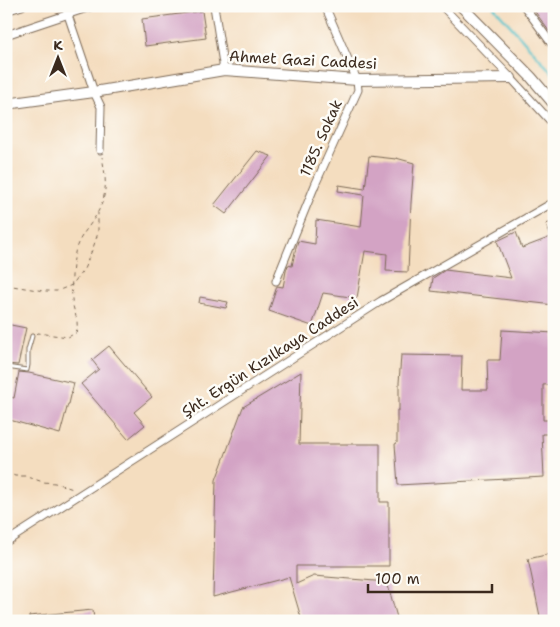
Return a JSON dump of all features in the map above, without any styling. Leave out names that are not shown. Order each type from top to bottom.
[{"type":"street","points":[[6,11],[22,6]]},
{"type":"street","points":[[65,6],[94,92],[101,107],[100,150]]},
{"type":"street","points":[[6,35],[92,6]]},
{"type":"street","points":[[214,6],[224,70]]},
{"type":"street","points":[[326,6],[358,80]]},
{"type":"street","points":[[442,6],[554,125]]},
{"type":"street","points":[[461,6],[554,104]]},
{"type":"street","points":[[524,6],[554,47]]},
{"type":"street","name":"Ahmet Gazi Caddesi","points":[[6,104],[94,92],[224,70],[358,80],[511,78]]},
{"type":"street","name":"1185. Sokak","points":[[276,281],[315,185],[358,90],[358,80]]},
{"type":"street","name":"Şht. Ergün Kızılkaya Caddesi","points":[[6,542],[380,301],[554,202]]},
{"type":"lane","points":[[6,367],[27,370],[28,350],[32,336]]},
{"type":"path","points":[[32,336],[38,333],[68,337],[76,333],[78,325],[72,302],[72,272],[75,250],[83,233],[98,212],[106,191],[100,150]]},
{"type":"path","points":[[6,285],[44,291],[57,291],[72,285],[84,269],[93,248],[98,233],[98,212]]},
{"type":"path","points":[[6,472],[15,476],[25,476],[43,482],[55,483],[82,494]]},
{"type":"building","points":[[531,6],[554,6],[554,38]]},
{"type":"building","points":[[202,11],[206,38],[145,46],[142,19]]},
{"type":"building","points":[[257,151],[271,156],[226,214],[214,205]]},
{"type":"building","points":[[369,156],[396,158],[414,163],[408,272],[386,271],[387,254],[365,251],[357,298],[323,293],[312,326],[269,311],[277,286],[283,287],[288,265],[292,266],[298,241],[315,244],[316,220],[361,227],[364,195],[338,191],[339,185],[365,189]]},
{"type":"building","points":[[554,221],[554,305],[431,291],[433,278],[445,270],[511,278],[497,241],[516,232],[522,248],[551,237],[546,224]]},
{"type":"building","points":[[200,297],[228,302],[226,308],[199,303]]},
{"type":"building","points":[[6,324],[26,328],[18,365],[6,364]]},
{"type":"building","points":[[502,330],[554,333],[554,384],[543,385],[543,420],[554,420],[554,434],[542,434],[544,477],[398,485],[395,444],[397,443],[401,355],[462,356],[461,390],[488,390],[487,360],[500,360]]},
{"type":"building","points":[[109,346],[152,397],[134,412],[145,425],[128,439],[81,384],[99,369],[92,360]]},
{"type":"building","points":[[19,372],[74,383],[60,434],[6,419],[6,396],[14,398]]},
{"type":"building","points":[[301,372],[299,444],[380,444],[380,502],[389,502],[389,566],[296,566],[296,584],[314,576],[387,582],[398,621],[302,621],[289,577],[213,597],[216,480],[243,407]]},
{"type":"building","points":[[550,554],[554,574],[554,621],[541,621],[528,559]]},
{"type":"building","points":[[93,610],[94,621],[29,621],[29,616]]},
{"type":"waterway","points":[[493,6],[554,75]]}]
